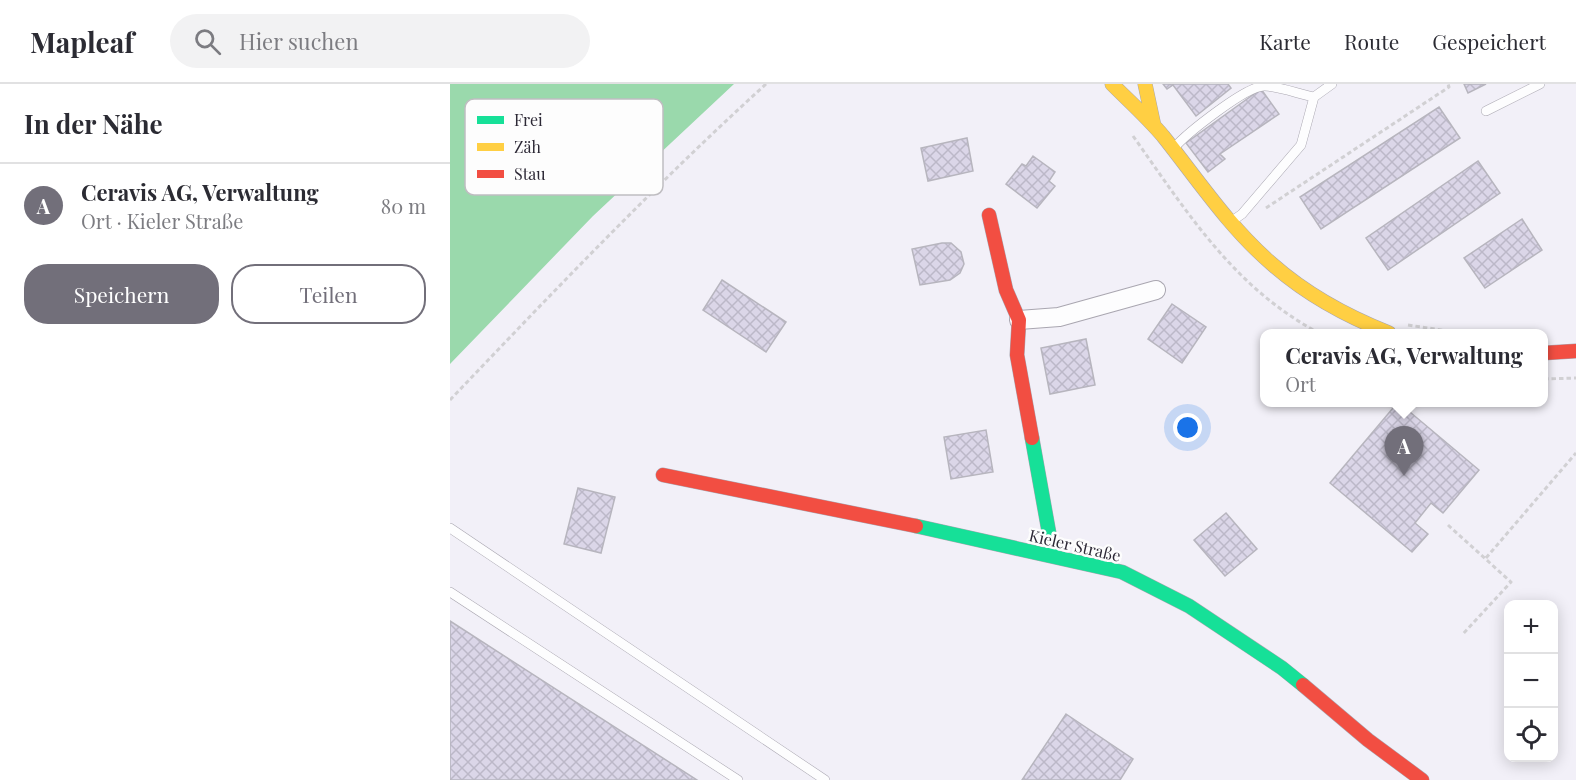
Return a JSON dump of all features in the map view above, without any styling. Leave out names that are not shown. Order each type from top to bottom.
[{"type":"street","points":[[1112,84],[1154,126],[1230,222],[1266,261],[1292,283],[1324,305],[1366,325],[1394,329]]},
{"type":"street","points":[[1145,84],[1154,126]]},
{"type":"street","points":[[989,215],[1006,290],[1019,320],[1017,355],[1053,555]]},
{"type":"street","points":[[1019,320],[1059,317],[1156,290]]},
{"type":"street","points":[[1548,353],[1576,351]]},
{"type":"street","name":"Kieler Straße","points":[[663,475],[861,514],[1122,572],[1189,606],[1282,668],[1368,740],[1422,780]]},
{"type":"lane","points":[[1230,222],[1242,214],[1301,145],[1314,97],[1332,84]]},
{"type":"lane","points":[[1485,111],[1540,84]]},
{"type":"lane","points":[[1172,150],[1183,137],[1245,93],[1263,86],[1314,97]]},
{"type":"lane","points":[[450,528],[820,778]]},
{"type":"lane","points":[[450,592],[738,780]]},
{"type":"path","points":[[663,181],[766,84]]},
{"type":"path","points":[[1242,214],[1247,221],[1449,87],[1448,84]]},
{"type":"path","points":[[450,400],[649,195]]},
{"type":"path","points":[[1548,379],[1576,378]]},
{"type":"path","points":[[1486,558],[1576,453]]},
{"type":"path","points":[[1448,525],[1511,582],[1463,634]]},
{"type":"shaded area","points":[[450,84],[734,84],[663,150],[663,99],[465,99],[465,195],[615,195],[450,364]]},
{"type":"building","points":[[1163,84],[1228,84],[1231,88],[1196,116],[1173,85],[1167,89]]},
{"type":"building","points":[[1464,84],[1486,84],[1468,93]]},
{"type":"building","points":[[1261,89],[1279,114],[1220,154],[1225,159],[1208,172],[1186,143]]},
{"type":"building","points":[[1439,107],[1460,138],[1321,229],[1300,197]]},
{"type":"building","points":[[967,138],[973,171],[928,181],[921,148]]},
{"type":"building","points":[[1033,156],[1055,172],[1049,181],[1055,186],[1037,208],[1006,184],[1022,164],[1026,166]]},
{"type":"building","points":[[1478,161],[1500,193],[1388,270],[1366,238]]},
{"type":"building","points":[[1522,219],[1542,250],[1485,288],[1464,258]]},
{"type":"building","points":[[951,243],[961,252],[964,264],[960,273],[950,280],[920,285],[912,249]]},
{"type":"building","points":[[722,280],[786,322],[766,352],[703,310]]},
{"type":"building","points":[[1172,304],[1206,327],[1182,363],[1148,339]]},
{"type":"building","points":[[1086,339],[1095,385],[1050,394],[1041,348]]},
{"type":"building","points":[[1394,407],[1404,407],[1479,470],[1443,513],[1431,503],[1415,523],[1428,534],[1412,552],[1330,483]]},
{"type":"building","points":[[986,430],[993,472],[951,479],[944,437]]},
{"type":"building","points":[[578,488],[615,497],[601,553],[564,544]]},
{"type":"building","points":[[1226,513],[1257,549],[1225,576],[1194,540]]},
{"type":"building","points":[[450,621],[697,780],[450,780]]},
{"type":"building","points":[[1066,714],[1133,759],[1120,780],[1022,780]]},
{"type":"traffic: fast","points":[[1032,438],[1053,555]]},
{"type":"traffic: fast","points":[[916,526],[1122,572],[1189,606],[1282,668],[1303,685]]},
{"type":"traffic: slow","points":[[1112,84],[1157,129],[1228,219],[1256,250],[1285,275],[1328,304],[1380,329]]},
{"type":"traffic: slow","points":[[1145,84],[1154,126]]},
{"type":"traffic: jam","points":[[989,215],[1006,290],[1019,320],[1017,355],[1032,438]]},
{"type":"traffic: jam","points":[[1548,353],[1576,351]]},
{"type":"traffic: jam","points":[[663,475],[916,526]]},
{"type":"traffic: jam","points":[[1303,685],[1368,740],[1422,780]]},
{"type":"place","name":"Ceravis AG, Verwaltung","points":[[1404,476]]}]
